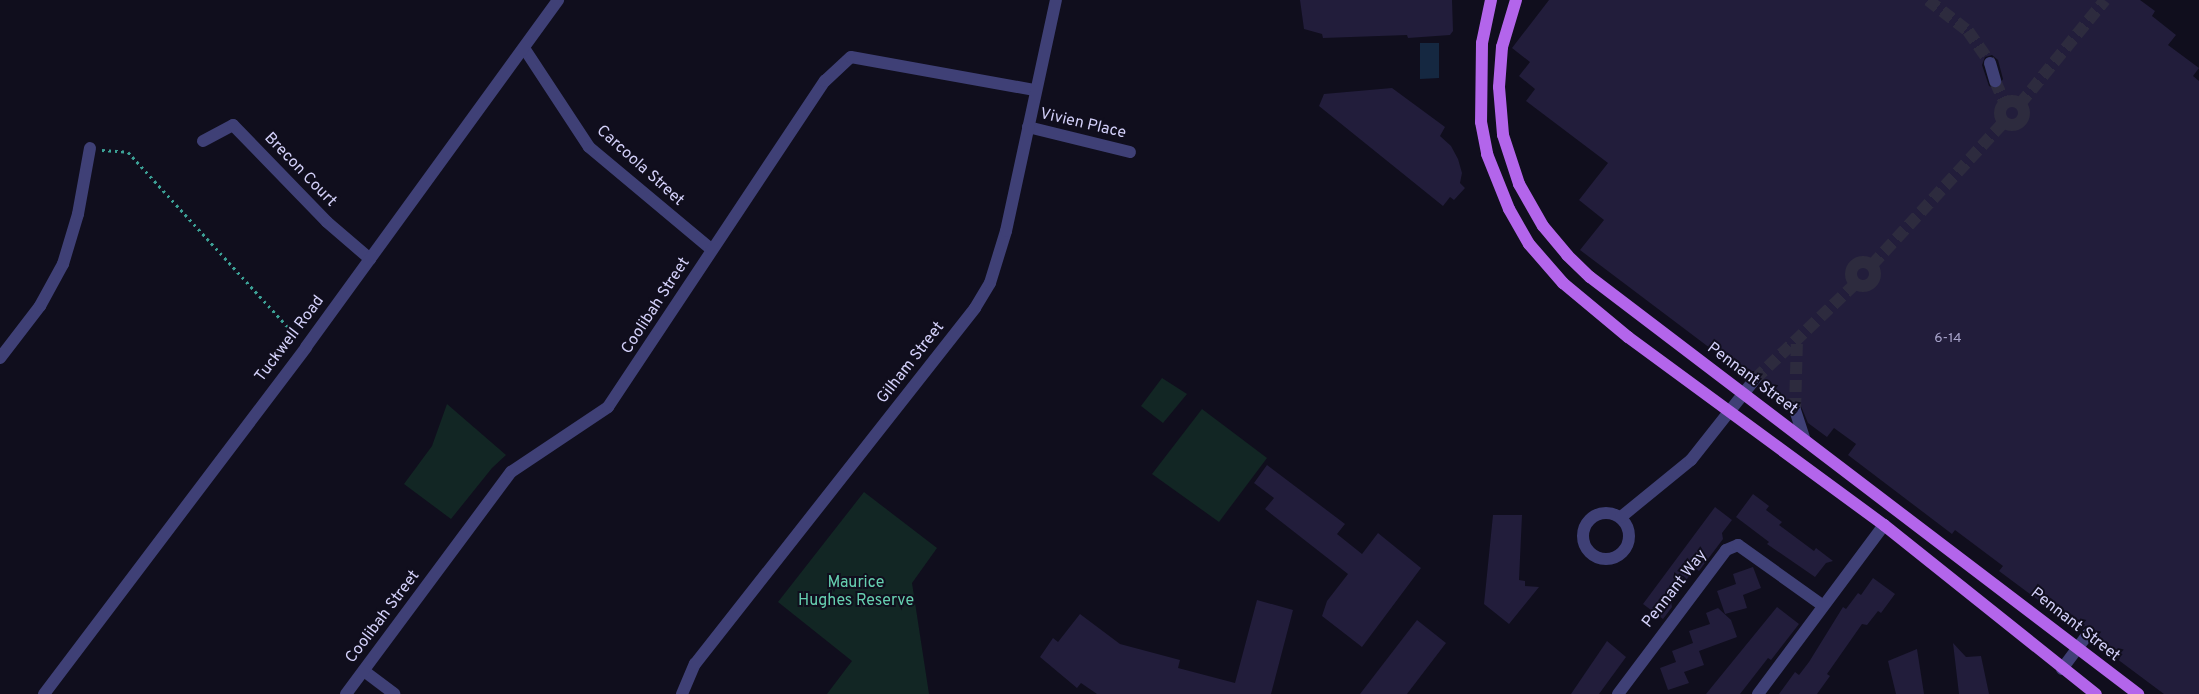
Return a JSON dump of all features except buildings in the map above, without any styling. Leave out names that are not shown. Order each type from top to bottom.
[{"type":"main road","points":[[1491,0],[1482,43],[1481,122],[1487,154],[1508,209],[1529,244],[1563,283],[1592,307],[1730,412],[1884,525],[2062,669],[2096,694]]},
{"type":"main road","name":"Pennant Street","points":[[1516,0],[1502,46],[1499,87],[1503,136],[1519,184],[1543,226],[1590,277],[2138,694]]},
{"type":"street","name":"Tuckwell Road","points":[[44,694],[306,347],[558,0]]},
{"type":"street","name":"Gilham Street","points":[[682,694],[696,664],[975,308],[990,283],[1006,231],[1056,0]]},
{"type":"street","name":"Carcoola Street","points":[[524,48],[589,147],[712,250]]},
{"type":"street","name":"Coolibah Street","points":[[346,694],[512,472],[608,407],[825,81],[851,57],[1035,90]]},
{"type":"street","points":[[1990,63],[1995,81]]},
{"type":"street","name":"Brecon Court","points":[[203,141],[233,125],[327,222],[370,259]]},
{"type":"street","name":"Vivien Place","points":[[1028,127],[1130,152]]},
{"type":"street","points":[[0,357],[40,306],[64,264],[78,214],[90,148]]},
{"type":"street","points":[[1621,517],[1690,460],[1756,379]]},
{"type":"street","points":[[1795,410],[1805,440]]},
{"type":"street","points":[[1758,694],[1822,605],[1884,525]]},
{"type":"street","name":"Pennant Way","points":[[1618,694],[1726,550],[1738,545],[1822,605]]},
{"type":"street","points":[[2062,669],[2088,634]]},
{"type":"street","points":[[364,671],[394,694]]},
{"type":"path","points":[[90,148],[128,152],[306,347]]},
{"type":"green space","points":[[1162,378],[1187,394],[1163,423],[1141,406]]},
{"type":"green space","points":[[447,404],[506,455],[492,468],[451,519],[404,484],[432,446]]},
{"type":"green space","points":[[1202,409],[1267,458],[1219,522],[1152,474]]},
{"type":"green space","name":"Maurice Hughes Reserve","points":[[864,492],[937,548],[912,583],[929,694],[827,694],[852,661],[778,602]]},
{"type":"water","points":[[1420,43],[1439,43],[1439,78],[1420,79]]},
{"type":"tunnel","points":[[1928,0],[1968,31],[1990,63]]},
{"type":"tunnel","points":[[2020,104],[2105,0]]},
{"type":"tunnel","points":[[1995,81],[2005,103]]},
{"type":"tunnel","points":[[2012,101],[2021,104],[2024,113],[2021,122],[2012,125],[2003,122],[2000,113],[2003,104],[2012,101]]},
{"type":"tunnel","points":[[1872,265],[2004,122]]},
{"type":"tunnel","points":[[1858,262],[1868,262],[1875,269],[1875,274],[1875,279],[1868,286],[1858,286],[1851,279],[1851,269],[1858,262]]},
{"type":"tunnel","points":[[1755,379],[1855,284]]},
{"type":"tunnel","points":[[1795,410],[1797,338]]}]
